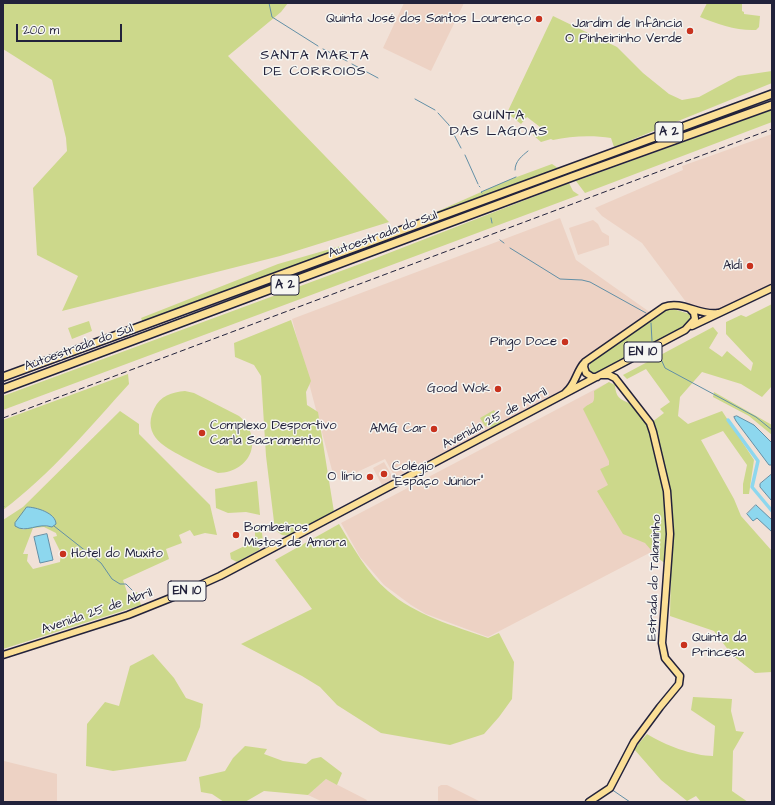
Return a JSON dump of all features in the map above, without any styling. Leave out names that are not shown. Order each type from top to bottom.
[{"type":"highway","name":"Autoestrada do Sul","points":[[3,377],[772,94]]},
{"type":"highway","name":"Autoestrada do Sul","points":[[3,389],[569,178],[772,105]]},
{"type":"main road","name":"Avenida 25 de Abril","points":[[3,654],[128,615],[178,595],[265,554],[690,327],[772,288]]},
{"type":"main road","name":"Avenida 25 de Abril","points":[[559,397],[573,385],[585,362],[664,307],[676,305],[710,315],[718,314]]},
{"type":"main road","points":[[690,327],[696,319],[691,310]]},
{"type":"main road","points":[[585,362],[584,367],[586,373],[592,377],[609,375],[615,378],[618,366]]},
{"type":"main road","name":"Estrada do Talaminho","points":[[589,802],[613,784],[631,747],[660,707],[680,684],[681,679],[680,674],[665,658],[662,643],[670,534],[667,491],[650,423],[615,378]]},
{"type":"shaded area","points":[[404,3],[464,3],[431,71],[383,48]]},
{"type":"shaded area","points":[[772,134],[772,285],[714,311],[690,305],[686,302],[642,243],[602,216],[595,208],[683,170],[682,166]]},
{"type":"shaded area","points":[[560,218],[576,260],[651,313],[583,361],[566,388],[477,436],[395,477],[385,459],[340,480],[333,474],[292,319]]},
{"type":"shaded area","points":[[593,220],[598,224],[602,232],[609,236],[609,245],[578,255],[569,228]]},
{"type":"shaded area","points":[[609,382],[657,549],[488,637],[426,614],[411,605],[384,585],[360,557],[341,523]]},
{"type":"shaded area","name":"Colégio \"Espaço Júnior\"","points":[[384,462],[395,481],[383,487],[373,468]]},
{"type":"shaded area","points":[[4,761],[57,774],[57,802],[3,802]]},
{"type":"shaded area","points":[[326,779],[367,800],[366,802],[323,802],[308,795]]},
{"type":"shaded area","points":[[441,785],[447,785],[479,801],[438,802],[438,787]]},
{"type":"green space","points":[[3,3],[288,3],[281,12],[228,56],[389,222],[280,256],[62,311],[78,276],[37,255],[33,188],[67,151],[66,138],[52,80],[3,49]]},
{"type":"green space","points":[[707,3],[742,3],[742,11],[744,14],[760,16],[759,27],[756,30],[734,28],[700,17]]},
{"type":"green space","points":[[553,16],[617,47],[643,73],[669,94],[682,100],[699,97],[738,76],[772,71],[772,83],[614,147],[611,138],[597,136],[551,139],[541,142],[533,135],[540,127],[527,117],[521,124],[507,113]]},
{"type":"green space","points":[[772,110],[772,122],[585,193],[576,181]]},
{"type":"green space","points":[[552,164],[558,168],[409,224],[506,181]]},
{"type":"green space","points":[[569,183],[573,191],[579,195],[3,410],[3,396],[376,258]]},
{"type":"green space","points":[[379,235],[143,322],[141,318],[278,264]]},
{"type":"green space","points":[[772,304],[772,386],[762,397],[741,384],[702,372],[680,397],[678,416],[688,424],[722,411],[754,460],[749,494],[743,494],[743,484],[747,465],[723,431],[701,440],[734,499],[741,516],[772,551],[772,672],[755,673],[732,655],[714,631],[670,616],[671,568],[658,558],[645,543],[623,534],[597,491],[608,485],[600,469],[609,465],[609,461],[583,409],[592,403],[594,399],[594,391],[609,382],[615,385],[619,398],[632,404],[652,422],[664,413],[660,409],[670,402],[646,369],[627,379],[623,375],[713,327],[718,333],[709,348],[722,357],[727,351],[751,371],[753,363],[726,334],[726,322],[741,315],[746,317]]},
{"type":"green space","points":[[673,309],[690,314],[692,319],[690,324],[597,373],[589,371],[590,363],[664,311]]},
{"type":"green space","points":[[291,320],[311,381],[306,392],[307,405],[318,412],[334,512],[290,536],[282,535],[275,530],[266,456],[261,376],[254,365],[235,357],[234,343]]},
{"type":"green space","points":[[89,321],[92,331],[72,339],[68,328]]},
{"type":"green space","points":[[128,374],[129,384],[84,434],[53,466],[21,496],[3,510],[3,420]]},
{"type":"green space","name":"Complexo Desportivo Carla Sacramento","points":[[185,391],[194,393],[239,416],[247,425],[251,434],[251,452],[239,467],[230,471],[218,473],[191,461],[164,446],[153,434],[151,419],[154,409],[163,398],[176,392]]},
{"type":"green space","points":[[714,392],[772,425],[772,435],[749,416],[713,397]]},
{"type":"green space","points":[[494,410],[502,423],[494,428],[485,426],[480,418]]},
{"type":"green space","points":[[120,411],[139,424],[139,434],[210,505],[217,535],[205,533],[194,536],[190,530],[179,535],[182,543],[166,549],[169,559],[123,580],[128,595],[137,592],[141,605],[3,649],[3,520],[23,507]],"holes":[[[45,511],[54,518],[52,527],[40,525],[22,530]],[[44,527],[56,533],[57,536],[53,537],[61,553],[60,562],[33,569],[27,561],[28,554],[23,554],[33,528]]]},
{"type":"green space","points":[[257,481],[260,515],[246,512],[228,513],[216,508],[215,489]]},
{"type":"green space","points":[[339,524],[373,576],[388,591],[410,607],[435,619],[488,638],[499,633],[514,662],[512,699],[484,734],[450,745],[381,733],[337,705],[320,687],[241,644],[312,609],[275,560]]},
{"type":"green space","points":[[257,525],[261,525],[263,541],[259,550],[237,562],[231,559],[230,553],[255,541],[255,530]]},
{"type":"green space","points":[[153,654],[174,678],[186,698],[203,704],[200,727],[186,761],[113,771],[86,766],[87,724],[105,702],[119,706],[130,666]]},
{"type":"green space","points":[[693,697],[732,699],[731,711],[736,731],[744,732],[733,751],[732,791],[748,802],[701,802],[696,796],[687,801],[661,780],[634,749],[647,734],[679,749],[705,756],[713,756],[715,726],[691,710]]},
{"type":"green space","points":[[245,746],[267,749],[264,754],[283,761],[306,764],[312,759],[321,757],[342,773],[337,785],[326,779],[308,795],[264,791],[245,802],[224,802],[212,794],[201,792],[199,777],[225,771],[233,758]]},
{"type":"water","points":[[737,416],[754,425],[772,443],[772,465],[769,465],[736,421],[734,417]]},
{"type":"water","points":[[772,474],[771,500],[760,487],[760,484]]},
{"type":"water","points":[[756,505],[772,520],[772,532],[757,518],[753,521],[747,514]]},
{"type":"water","points":[[27,507],[45,511],[53,517],[56,524],[52,527],[42,526],[28,529],[15,526],[15,523]]},
{"type":"water","points":[[47,534],[53,560],[40,563],[34,537]]},
{"type":"waterway","points":[[269,3],[272,17],[318,46]]},
{"type":"waterway","points":[[323,49],[347,61]]},
{"type":"waterway","points":[[352,64],[378,78]]},
{"type":"waterway","points":[[415,99],[435,110]]},
{"type":"waterway","points":[[438,113],[449,125],[461,148]]},
{"type":"waterway","points":[[515,170],[518,161],[528,151]]},
{"type":"waterway","points":[[465,155],[478,184]]},
{"type":"waterway","points":[[482,193],[481,192],[516,177]]},
{"type":"waterway","points":[[491,218],[492,223]]},
{"type":"waterway","points":[[500,240],[504,243]]},
{"type":"waterway","points":[[510,248],[560,279],[590,282],[646,313]]},
{"type":"waterway","points":[[651,323],[652,341]]},
{"type":"waterway","points":[[661,359],[665,368],[756,417],[772,430]]},
{"type":"waterway","points":[[728,420],[758,461],[752,487],[772,511]]},
{"type":"waterway","points":[[54,526],[101,563],[112,579],[120,584],[126,584],[132,590]]},
{"type":"waterway","points":[[611,789],[630,802]]},
{"type":"railway","points":[[3,418],[772,129]]},
{"type":"place","name":"Quinta José dos Santos Lourenço","points":[[539,19]]},
{"type":"place","name":"Jardim de Infância O Pinheirinho Verde","points":[[690,31]]},
{"type":"place","name":"Aldi","points":[[750,266]]},
{"type":"place","name":"Pingo Doce","points":[[565,342]]},
{"type":"place","name":"Good Wok","points":[[498,389]]},
{"type":"place","name":"AMG Car","points":[[434,429]]},
{"type":"place","name":"Complexo Desportivo Carla Sacramento","points":[[202,433]]},
{"type":"place","name":"Colégio \"Espaço Júnior\"","points":[[384,474]]},
{"type":"place","name":"O lírio","points":[[370,477]]},
{"type":"place","name":"Bombeiros Mistos de Amora","points":[[236,535]]},
{"type":"place","name":"Hotel do Muxito","points":[[63,554]]},
{"type":"place","name":"Quinta da Princesa","points":[[684,645]]},
{"type":"district","name":"SANTA MARTA DE CORROIOS","points":[[315,64]]},
{"type":"district","name":"QUINTA DAS LAGOAS","points":[[499,124]]}]
